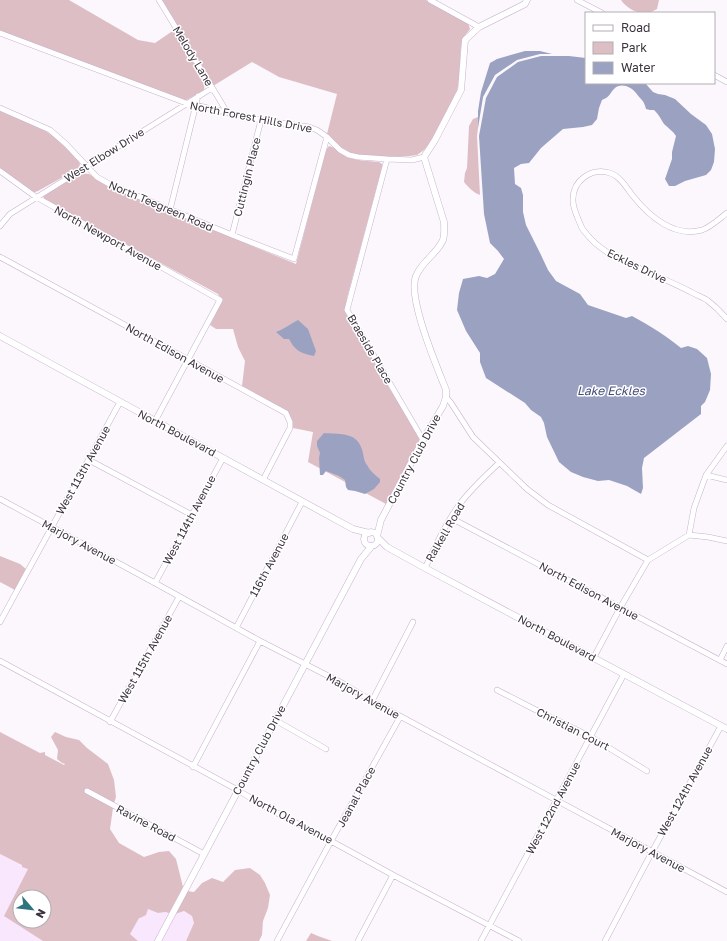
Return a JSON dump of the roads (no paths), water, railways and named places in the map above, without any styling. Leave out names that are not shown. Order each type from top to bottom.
[{"type":"street","name":"Melody Lane","points":[[159,0],[227,112]]},
{"type":"street","points":[[430,0],[479,27]]},
{"type":"street","points":[[527,0],[525,4],[479,27],[465,40],[461,90],[435,140],[424,157],[444,222],[445,232],[443,240],[437,250],[421,266],[415,277],[414,296],[446,390],[446,397],[473,437],[527,489],[548,505],[648,560]]},
{"type":"street","points":[[577,0],[600,12]]},
{"type":"street","name":"North Forest Hills Drive","points":[[0,33],[186,104],[261,120],[309,127],[318,130],[328,137],[340,150],[350,156],[412,160],[424,157]]},
{"type":"street","points":[[715,76],[727,82]]},
{"type":"street","name":"West Elbow Drive","points":[[0,226],[10,214],[212,88]]},
{"type":"street","points":[[170,210],[198,96]]},
{"type":"street","name":"North Teegreen Road","points":[[0,108],[50,130],[66,144],[97,178],[170,210],[294,259],[328,137]]},
{"type":"street","name":"Cuttingin Place","points":[[232,235],[261,120]]},
{"type":"street","name":"Braeside Place","points":[[387,159],[347,310],[423,440]]},
{"type":"street","name":"North Newport Avenue","points":[[0,171],[36,198],[220,300],[188,360]]},
{"type":"street","name":"Eckles Drive","points":[[727,213],[713,224],[702,230],[687,232],[670,227],[655,219],[642,207],[618,177],[610,173],[598,171],[591,172],[585,176],[574,190],[573,198],[573,206],[583,230],[597,245],[615,257],[684,288],[706,300],[727,319]]},
{"type":"street","name":"North Edison Avenue","points":[[0,257],[286,414],[290,422],[290,428],[263,480]]},
{"type":"street","name":"North Boulevard","points":[[0,336],[353,529],[368,544],[387,547]]},
{"type":"street","points":[[155,421],[188,360]]},
{"type":"street","name":"Country Club Drive","points":[[377,537],[381,520],[423,440],[443,406],[446,397]]},
{"type":"street","name":"West 113th Avenue","points":[[0,622],[120,402]]},
{"type":"street","points":[[689,535],[694,508],[706,475],[727,446]]},
{"type":"street","name":"West 114th Avenue","points":[[155,583],[223,458]]},
{"type":"street","points":[[89,460],[192,515]]},
{"type":"street","name":"Ralkell Road","points":[[425,568],[458,506],[472,489],[499,463]]},
{"type":"street","points":[[706,475],[727,480]]},
{"type":"street","name":"Marjory Avenue","points":[[0,499],[179,596],[260,642],[342,683],[400,717],[727,892]]},
{"type":"street","name":"116th Avenue","points":[[236,628],[302,502]]},
{"type":"street","name":"North Edison Avenue","points":[[451,518],[727,664]]},
{"type":"street","name":"Country Club Drive","points":[[369,532],[381,520]]},
{"type":"street","name":"North Boulevard","points":[[353,529],[369,532]]},
{"type":"street","points":[[369,532],[374,533],[377,537],[377,542],[368,544],[365,535],[369,532]]},
{"type":"street","points":[[594,658],[620,608],[648,560],[689,535],[727,541]]},
{"type":"street","name":"North Boulevard","points":[[377,537],[387,547],[425,568],[727,729]]},
{"type":"street","name":"Country Club Drive","points":[[158,941],[368,544]]},
{"type":"street","name":"West 115th Avenue","points":[[110,722],[179,596]]},
{"type":"street","points":[[372,701],[413,622]]},
{"type":"street","points":[[193,766],[260,642]]},
{"type":"street","points":[[720,660],[727,646]]},
{"type":"street","name":"North Ola Avenue","points":[[0,661],[193,766],[272,811],[519,941]]},
{"type":"street","name":"West 122nd Avenue","points":[[481,941],[624,674]]},
{"type":"street","name":"Christian Court","points":[[497,690],[591,737],[648,771]]},
{"type":"street","name":"Jeanal Place","points":[[277,941],[400,717]]},
{"type":"street","points":[[275,720],[326,749]]},
{"type":"street","name":"West 124th Avenue","points":[[605,941],[721,726]]},
{"type":"street","name":"Ravine Road","points":[[87,792],[204,854]]},
{"type":"street","points":[[358,941],[393,875]]},
{"type":"water","points":[[525,51],[540,51],[552,54],[540,54],[517,60],[495,75],[483,97],[478,128],[478,111],[481,92],[490,63],[497,59]]},
{"type":"water","name":"Lake Eckles","points":[[541,56],[585,58],[585,84],[646,84],[653,92],[675,99],[691,114],[706,125],[712,134],[715,149],[714,162],[711,170],[706,175],[685,181],[675,186],[669,186],[665,179],[672,159],[676,136],[664,124],[654,110],[646,109],[643,102],[634,91],[629,87],[620,86],[614,89],[608,97],[602,100],[597,119],[592,125],[563,129],[541,148],[529,163],[521,164],[514,168],[515,184],[521,188],[523,195],[523,212],[526,225],[548,270],[556,281],[580,294],[588,305],[626,318],[632,316],[657,330],[681,348],[688,346],[697,349],[707,358],[711,374],[710,390],[705,402],[701,406],[701,414],[644,458],[642,468],[643,488],[641,494],[627,486],[609,480],[598,481],[583,477],[571,472],[559,462],[547,437],[541,417],[531,410],[525,403],[486,378],[480,362],[480,353],[466,331],[457,310],[459,293],[463,279],[479,276],[487,278],[495,274],[504,259],[490,243],[484,214],[479,136],[486,98],[497,77],[518,62]]},
{"type":"water","points":[[298,320],[308,329],[316,351],[314,356],[299,351],[294,347],[289,339],[284,339],[276,332]]},
{"type":"water","points":[[324,433],[351,436],[359,442],[366,463],[371,471],[380,479],[380,482],[374,489],[365,494],[348,490],[345,480],[339,476],[326,471],[323,475],[320,475],[320,453],[317,446],[317,441]]}]
